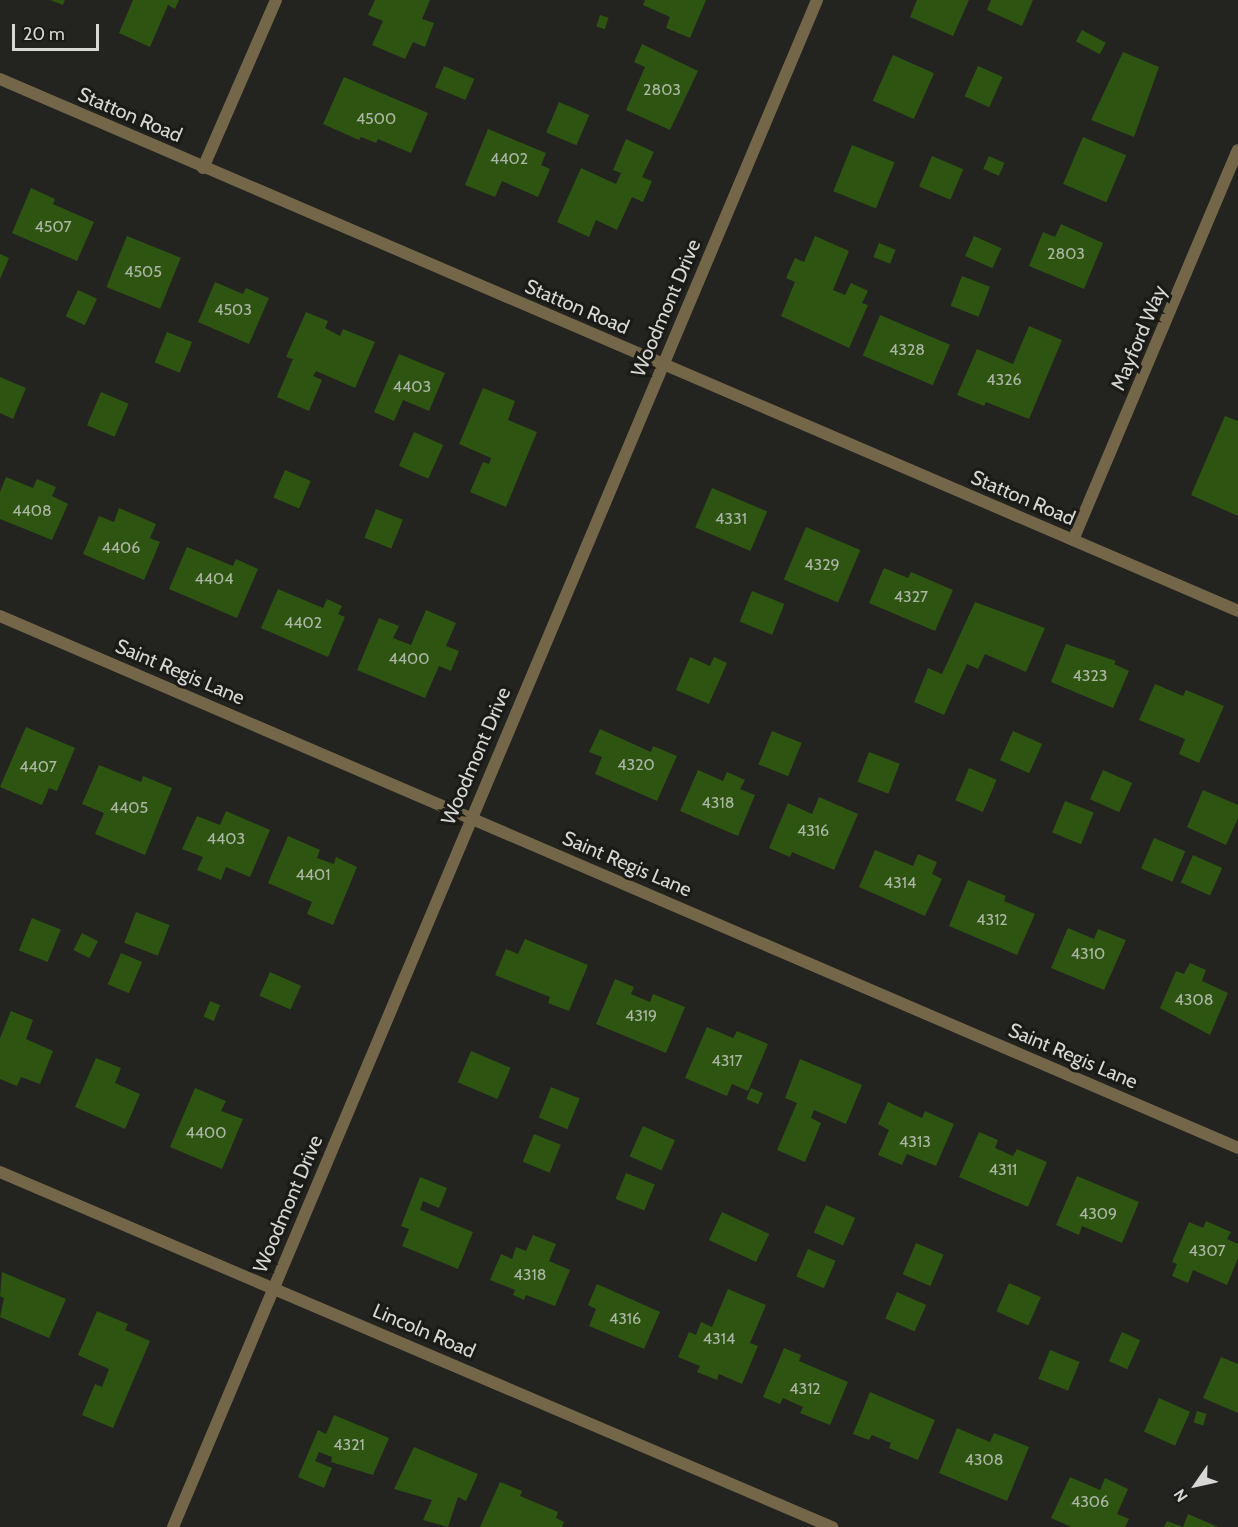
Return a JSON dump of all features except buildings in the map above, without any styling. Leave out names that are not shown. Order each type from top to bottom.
[{"type":"street","points":[[203,168],[276,0]]},
{"type":"street","name":"Woodmont Drive","points":[[173,1527],[817,0]]},
{"type":"street","name":"Statton Road","points":[[0,79],[1238,611]]},
{"type":"street","name":"Mayford Way","points":[[1073,540],[1238,150]]},
{"type":"street","name":"Saint Regis Lane","points":[[0,616],[1238,1148]]},
{"type":"street","name":"Lincoln Road","points":[[0,1172],[832,1527]]}]
